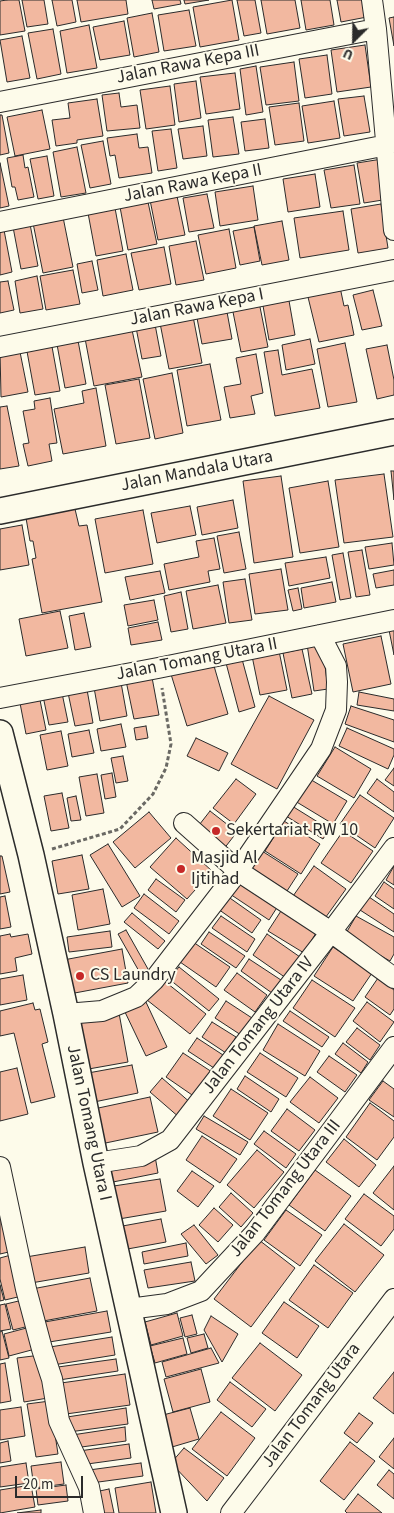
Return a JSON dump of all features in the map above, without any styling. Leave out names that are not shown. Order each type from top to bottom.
[{"type":"street","points":[[372,0],[394,230]]},
{"type":"street","name":"Jalan Rawa Kepa III","points":[[0,102],[376,29]]},
{"type":"street","name":"Jalan Rawa Kepa II","points":[[0,222],[387,146]]},
{"type":"street","name":"Jalan Rawa Kepa I","points":[[0,347],[394,270]]},
{"type":"street","name":"Jalan Mandala Utara","points":[[0,511],[394,432]]},
{"type":"street","name":"Jalan Tomang Utara II","points":[[0,698],[394,620]]},
{"type":"street","points":[[66,1014],[102,1011],[136,997],[154,980],[238,871],[322,749],[336,710],[337,682],[336,666],[320,635]]},
{"type":"street","name":"Jalan Tomang Utara I","points":[[0,734],[66,1014],[96,1163],[174,1513]]},
{"type":"street","points":[[184,823],[238,871],[331,932],[394,978]]},
{"type":"street","name":"Jalan Tomang Utara IV","points":[[96,1163],[141,1156],[170,1140],[394,848]]},
{"type":"street","name":"Jalan Tomang Utara III","points":[[128,1309],[167,1304],[201,1290],[255,1233],[394,1048]]},
{"type":"street","points":[[0,1167],[26,1289],[52,1379],[59,1422],[89,1487],[94,1513]]},
{"type":"street","name":"Jalan Tomang Utara","points":[[231,1513],[394,1299]]},
{"type":"path","points":[[30,855],[120,829],[153,794],[166,768],[171,744],[158,668]]},
{"type":"building","points":[[19,0],[25,31],[0,35],[0,1]]},
{"type":"building","points":[[22,0],[44,0],[48,24],[27,27]]},
{"type":"building","points":[[52,0],[72,0],[76,22],[57,26]]},
{"type":"building","points":[[77,0],[126,0],[128,14],[81,22]]},
{"type":"building","points":[[152,0],[180,0],[181,4],[154,9]]},
{"type":"building","points":[[184,0],[209,0],[185,4]]},
{"type":"building","points":[[232,0],[239,40],[200,47],[193,7]]},
{"type":"building","points":[[237,0],[255,0],[261,33],[244,36]]},
{"type":"building","points":[[261,0],[295,0],[300,28],[267,34]]},
{"type":"building","points":[[301,0],[330,0],[334,25],[306,30]]},
{"type":"building","points":[[337,0],[364,0],[367,17],[341,22]]},
{"type":"building","points":[[189,10],[196,46],[164,51],[158,15]]},
{"type":"building","points":[[152,13],[159,52],[134,57],[127,18]]},
{"type":"building","points":[[394,17],[394,46],[389,18]]},
{"type":"building","points":[[124,21],[130,55],[100,60],[93,27]]},
{"type":"building","points":[[89,25],[97,68],[67,73],[60,31]]},
{"type":"building","points":[[53,29],[61,74],[37,79],[28,33]]},
{"type":"building","points":[[22,36],[30,78],[7,82],[0,40]]},
{"type":"building","points":[[365,45],[371,87],[337,92],[331,50]]},
{"type":"building","points":[[327,55],[332,94],[305,98],[299,59]]},
{"type":"building","points":[[294,62],[299,101],[266,105],[260,67]]},
{"type":"building","points":[[256,66],[263,112],[246,115],[240,69]]},
{"type":"building","points":[[235,73],[240,109],[206,114],[200,77]]},
{"type":"building","points":[[196,81],[201,118],[179,122],[174,84]]},
{"type":"building","points":[[170,86],[175,125],[146,129],[140,90]]},
{"type":"building","points":[[119,93],[121,107],[137,105],[140,128],[107,131],[102,95]]},
{"type":"building","points":[[364,96],[370,132],[344,136],[338,99]]},
{"type":"building","points":[[97,99],[103,136],[56,146],[52,120],[70,118],[68,103]]},
{"type":"building","points":[[334,101],[340,138],[308,143],[302,106]]},
{"type":"building","points":[[299,103],[304,141],[275,145],[269,107]]},
{"type":"building","points":[[42,110],[50,149],[15,156],[7,117]]},
{"type":"building","points":[[0,115],[2,115],[9,153],[0,155]]},
{"type":"building","points":[[233,117],[239,154],[213,157],[208,120]]},
{"type":"building","points":[[265,119],[269,148],[245,151],[241,122]]},
{"type":"building","points":[[203,126],[207,156],[183,159],[178,129]]},
{"type":"building","points":[[171,129],[177,168],[158,171],[152,131]]},
{"type":"building","points":[[137,134],[139,148],[148,147],[152,173],[119,178],[115,155],[110,156],[107,138]]},
{"type":"building","points":[[103,141],[111,184],[90,188],[81,145]]},
{"type":"building","points":[[77,147],[86,193],[61,197],[53,152]]},
{"type":"building","points":[[23,155],[25,168],[28,167],[34,197],[18,200],[15,187],[12,187],[7,158]]},
{"type":"building","points":[[47,156],[54,196],[38,199],[30,159]]},
{"type":"building","points":[[382,159],[389,199],[364,203],[357,163]]},
{"type":"building","points":[[0,163],[9,206],[0,208]]},
{"type":"building","points":[[354,165],[360,204],[331,208],[324,170]]},
{"type":"building","points":[[315,174],[320,207],[288,212],[283,179]]},
{"type":"building","points":[[253,186],[258,220],[220,226],[215,192]]},
{"type":"building","points":[[207,194],[214,228],[189,232],[183,198]]},
{"type":"building","points":[[177,196],[185,235],[158,240],[150,200]]},
{"type":"building","points":[[148,202],[157,244],[128,250],[120,207]]},
{"type":"building","points":[[381,204],[388,248],[358,253],[351,209]]},
{"type":"building","points":[[115,208],[123,251],[96,256],[88,213]]},
{"type":"building","points":[[343,211],[349,250],[300,258],[294,218]]},
{"type":"building","points":[[63,217],[73,267],[43,273],[33,223]]},
{"type":"building","points":[[282,221],[289,260],[262,265],[254,226]]},
{"type":"building","points":[[30,224],[38,266],[21,269],[13,227]]},
{"type":"building","points":[[254,227],[260,261],[240,265],[233,231]]},
{"type":"building","points":[[229,229],[236,268],[206,274],[198,235]]},
{"type":"building","points":[[4,230],[12,272],[0,275],[0,231]]},
{"type":"building","points":[[196,241],[204,280],[176,285],[169,246]]},
{"type":"building","points":[[164,247],[171,284],[139,290],[131,253]]},
{"type":"building","points":[[126,254],[133,290],[103,296],[97,260]]},
{"type":"building","points":[[92,261],[98,290],[82,293],[77,264]]},
{"type":"building","points":[[73,270],[80,304],[46,310],[40,276]]},
{"type":"building","points":[[37,276],[43,309],[20,313],[15,281]]},
{"type":"building","points":[[8,281],[14,310],[0,313],[0,282]]},
{"type":"building","points":[[340,287],[344,306],[348,305],[354,335],[319,342],[307,293]]},
{"type":"building","points":[[373,290],[382,326],[362,330],[353,295]]},
{"type":"building","points":[[288,295],[295,335],[269,340],[262,300]]},
{"type":"building","points":[[259,302],[268,347],[241,352],[232,307]]},
{"type":"building","points":[[192,311],[202,363],[169,369],[159,318]]},
{"type":"building","points":[[227,312],[232,339],[202,344],[197,318]]},
{"type":"building","points":[[154,319],[161,356],[142,359],[135,322]]},
{"type":"building","points":[[131,325],[142,377],[94,386],[84,333]]},
{"type":"building","points":[[77,335],[86,384],[65,388],[56,339]]},
{"type":"building","points":[[310,339],[315,364],[286,370],[282,345]]},
{"type":"building","points":[[51,341],[60,391],[35,395],[26,346]]},
{"type":"building","points":[[345,343],[357,402],[328,407],[317,349]]},
{"type":"building","points":[[387,345],[394,380],[394,395],[377,399],[366,349]]},
{"type":"building","points":[[19,347],[28,392],[1,397],[0,351]]},
{"type":"building","points":[[278,350],[282,375],[312,369],[320,408],[275,416],[264,352]]},
{"type":"building","points":[[256,354],[263,393],[251,396],[255,414],[230,418],[224,387],[241,384],[236,358]]},
{"type":"building","points":[[210,364],[221,420],[187,426],[177,370]]},
{"type":"building","points":[[172,373],[183,433],[155,439],[143,379]]},
{"type":"building","points":[[139,379],[150,438],[116,444],[105,385]]},
{"type":"building","points":[[96,388],[106,446],[63,454],[54,409],[84,403],[82,391]]},
{"type":"building","points":[[50,398],[57,443],[49,444],[52,461],[28,466],[23,444],[29,443],[23,411],[35,409],[34,401]]},
{"type":"building","points":[[7,406],[19,466],[0,469],[0,407]]},
{"type":"building","points":[[391,471],[394,471],[394,500]]},
{"type":"building","points":[[384,474],[393,537],[344,543],[335,480]]},
{"type":"building","points":[[281,476],[293,557],[254,563],[243,481]]},
{"type":"building","points":[[328,481],[339,547],[300,553],[289,488]]},
{"type":"building","points":[[233,500],[238,528],[202,535],[197,507]]},
{"type":"building","points":[[190,506],[196,535],[157,543],[151,513]]},
{"type":"building","points":[[75,509],[79,526],[87,525],[102,602],[42,613],[32,559],[36,558],[33,541],[30,541],[26,518]]},
{"type":"building","points":[[143,510],[153,564],[105,573],[95,519]]},
{"type":"building","points":[[22,525],[29,565],[0,570],[0,529]]},
{"type":"building","points":[[239,532],[246,569],[224,573],[217,536]]},
{"type":"building","points":[[214,538],[220,569],[208,571],[210,582],[169,590],[164,564],[199,557],[196,541]]},
{"type":"building","points":[[392,543],[394,565],[369,569],[365,547]]},
{"type":"building","points":[[362,550],[370,595],[356,597],[348,552]]},
{"type":"building","points":[[343,553],[351,598],[340,600],[332,555]]},
{"type":"building","points":[[326,557],[330,578],[289,586],[285,563]]},
{"type":"building","points":[[281,569],[288,610],[255,614],[249,574]]},
{"type":"building","points":[[394,570],[394,585],[376,588],[373,574]]},
{"type":"building","points":[[160,571],[165,593],[130,600],[125,577]]},
{"type":"building","points":[[245,579],[252,620],[229,623],[223,582]]},
{"type":"building","points":[[332,582],[336,602],[304,608],[301,588]]},
{"type":"building","points":[[218,585],[226,623],[193,629],[186,591]]},
{"type":"building","points":[[298,588],[302,609],[293,611],[288,590]]},
{"type":"building","points":[[181,592],[188,629],[171,632],[164,596]]},
{"type":"building","points":[[154,600],[158,620],[128,626],[124,605]]},
{"type":"building","points":[[60,611],[68,648],[26,656],[19,619]]},
{"type":"building","points":[[84,613],[91,647],[75,650],[69,616]]},
{"type":"building","points":[[158,622],[162,640],[131,645],[128,628]]},
{"type":"building","points":[[394,629],[394,655],[389,630]]},
{"type":"building","points":[[381,636],[391,684],[353,692],[343,644]]},
{"type":"building","points":[[322,642],[328,689],[314,691],[307,644]]},
{"type":"building","points":[[278,646],[287,690],[260,695],[251,651]]},
{"type":"building","points":[[302,649],[312,694],[292,698],[283,653]]},
{"type":"building","points":[[212,659],[228,714],[187,726],[170,671]]},
{"type":"building","points":[[242,659],[255,707],[239,712],[226,663]]},
{"type":"building","points":[[151,672],[159,715],[134,719],[125,676]]},
{"type":"building","points":[[120,677],[127,716],[100,721],[93,682]]},
{"type":"building","points":[[86,684],[93,723],[75,726],[67,688]]},
{"type":"building","points":[[359,692],[394,699],[394,711],[357,705]]},
{"type":"building","points":[[62,693],[68,722],[49,725],[43,696]]},
{"type":"building","points":[[39,695],[46,730],[26,734],[19,698]]},
{"type":"building","points":[[269,696],[314,720],[277,789],[231,764]]},
{"type":"building","points":[[351,706],[394,720],[394,742],[345,724]]},
{"type":"building","points":[[121,724],[126,747],[101,751],[97,729]]},
{"type":"building","points":[[146,726],[148,738],[136,740],[134,728]]},
{"type":"building","points":[[347,728],[394,749],[394,755],[388,769],[339,746]]},
{"type":"building","points":[[89,730],[94,753],[72,757],[68,734]]},
{"type":"building","points":[[61,731],[68,766],[47,770],[40,735]]},
{"type":"building","points":[[196,738],[228,753],[219,771],[187,756]]},
{"type":"building","points":[[335,747],[371,769],[354,798],[317,776]]},
{"type":"building","points":[[123,756],[128,781],[116,783],[111,758]]},
{"type":"building","points":[[394,768],[394,786],[385,780]]},
{"type":"building","points":[[112,773],[116,797],[105,799],[101,775]]},
{"type":"building","points":[[97,774],[104,813],[86,816],[79,777]]},
{"type":"building","points":[[308,778],[347,801],[333,824],[295,801]]},
{"type":"building","points":[[236,779],[256,794],[234,824],[213,808]]},
{"type":"building","points":[[377,779],[394,792],[394,812],[367,793]]},
{"type":"building","points":[[62,793],[69,828],[51,831],[44,796]]},
{"type":"building","points":[[360,795],[394,818],[375,848],[340,824]]},
{"type":"building","points":[[76,796],[81,820],[71,821],[67,798]]},
{"type":"building","points":[[292,806],[329,829],[323,839],[286,816]]},
{"type":"building","name":"Sekertariat RW 10","points":[[210,811],[237,832],[223,850],[196,829]]},
{"type":"building","points":[[149,812],[171,838],[135,868],[113,842]]},
{"type":"building","points":[[284,821],[320,844],[301,874],[265,851]]},
{"type":"building","points":[[343,831],[373,851],[351,883],[321,863]]},
{"type":"building","name":"Masjid Al Ijtihad","points":[[176,838],[212,871],[187,899],[150,867]]},
{"type":"building","points":[[108,844],[140,896],[122,907],[90,855]]},
{"type":"building","points":[[262,851],[298,874],[287,891],[251,868]]},
{"type":"building","points":[[82,855],[89,889],[58,894],[52,861]]},
{"type":"building","points":[[0,856],[2,856],[10,892],[0,894]]},
{"type":"building","points":[[314,866],[346,889],[323,921],[291,899]]},
{"type":"building","points":[[394,866],[394,885],[386,880]]},
{"type":"building","points":[[237,878],[278,906],[269,920],[227,892]]},
{"type":"building","points":[[156,879],[185,900],[176,912],[148,890]]},
{"type":"building","points":[[384,882],[394,889],[394,909],[375,896]]},
{"type":"building","points":[[103,889],[110,924],[78,930],[72,895]]},
{"type":"building","points":[[144,894],[179,921],[169,934],[134,908]]},
{"type":"building","points":[[5,896],[11,927],[0,929],[0,897]]},
{"type":"building","points":[[227,896],[261,920],[252,933],[218,909]]},
{"type":"building","points":[[369,897],[394,914],[394,932],[360,910]]},
{"type":"building","points":[[281,911],[316,933],[304,953],[268,931]]},
{"type":"building","points":[[132,913],[165,941],[158,949],[124,922]]},
{"type":"building","points":[[221,916],[255,939],[247,952],[212,928]]},
{"type":"building","points":[[356,916],[394,937],[394,954],[390,961],[345,935]]},
{"type":"building","points":[[126,930],[148,969],[140,973],[118,934]]},
{"type":"building","points":[[110,931],[112,947],[69,952],[67,937]]},
{"type":"building","points":[[209,932],[245,956],[236,968],[201,944]]},
{"type":"building","points":[[10,934],[11,937],[28,934],[32,954],[15,958],[17,971],[0,974],[0,936]]},
{"type":"building","points":[[267,934],[300,957],[286,978],[253,955]]},
{"type":"building","points":[[193,942],[230,967],[216,987],[180,962]]},
{"type":"building","points":[[333,947],[372,973],[353,1001],[314,976]]},
{"type":"building","points":[[122,949],[128,983],[64,995],[58,961]]},
{"type":"building","points":[[249,959],[281,980],[272,993],[241,971]]},
{"type":"building","points":[[179,967],[219,999],[209,1011],[169,979]]},
{"type":"building","points":[[237,973],[267,995],[255,1012],[224,990]]},
{"type":"building","points":[[23,975],[27,1000],[0,1005],[0,979]]},
{"type":"building","points":[[378,978],[394,990],[394,1009],[390,1015],[365,997]]},
{"type":"building","points":[[163,980],[206,1014],[190,1034],[147,1000]]},
{"type":"building","points":[[312,980],[355,1008],[335,1037],[293,1008]]},
{"type":"building","points":[[145,1000],[167,1047],[146,1056],[124,1010]]},
{"type":"building","points":[[226,1001],[252,1018],[241,1035],[215,1018]]},
{"type":"building","points":[[367,1002],[394,1022],[380,1042],[353,1021]]},
{"type":"building","points":[[33,1003],[35,1010],[40,1009],[48,1042],[42,1044],[55,1097],[31,1103],[14,1033],[0,1036],[0,1011]]},
{"type":"building","points":[[290,1011],[329,1037],[322,1047],[283,1021]]},
{"type":"building","points":[[119,1013],[128,1062],[83,1070],[74,1021]]},
{"type":"building","points":[[212,1022],[236,1037],[226,1053],[202,1037]]},
{"type":"building","points":[[278,1024],[320,1051],[305,1076],[263,1050]]},
{"type":"building","points":[[357,1028],[380,1045],[370,1060],[346,1042]]},
{"type":"building","points":[[197,1038],[223,1055],[214,1068],[188,1051]]},
{"type":"building","points":[[343,1043],[368,1062],[361,1073],[335,1054]]},
{"type":"building","points":[[183,1053],[212,1072],[195,1097],[166,1077]]},
{"type":"building","points":[[260,1053],[298,1078],[286,1097],[247,1072]]},
{"type":"building","points":[[329,1056],[357,1075],[345,1092],[317,1072]]},
{"type":"building","points":[[132,1065],[138,1093],[94,1102],[88,1073]]},
{"type":"building","points":[[17,1068],[28,1114],[0,1121],[0,1072]]},
{"type":"building","points":[[245,1076],[279,1099],[271,1112],[237,1089]]},
{"type":"building","points":[[310,1077],[338,1098],[319,1123],[290,1102]]},
{"type":"building","points":[[162,1078],[192,1104],[180,1118],[150,1092]]},
{"type":"building","points":[[383,1081],[394,1089],[394,1117],[369,1100]]},
{"type":"building","points":[[231,1089],[268,1113],[250,1140],[213,1116]]},
{"type":"building","points":[[150,1097],[158,1132],[96,1145],[89,1110]]},
{"type":"building","points":[[370,1103],[394,1121],[394,1137],[377,1160],[346,1137]]},
{"type":"building","points":[[287,1109],[315,1130],[299,1151],[271,1131]]},
{"type":"building","points":[[204,1116],[248,1142],[240,1155],[196,1129]]},
{"type":"building","points":[[264,1131],[296,1154],[286,1168],[254,1144]]},
{"type":"building","points":[[202,1136],[237,1159],[220,1183],[186,1160]]},
{"type":"building","points":[[344,1139],[376,1165],[359,1187],[326,1162]]},
{"type":"building","points":[[257,1150],[284,1172],[254,1208],[227,1185]]},
{"type":"building","points":[[155,1156],[158,1173],[113,1182],[110,1164]]},
{"type":"building","points":[[394,1166],[394,1210],[373,1193]]},
{"type":"building","points":[[315,1170],[351,1196],[325,1231],[289,1205]]},
{"type":"building","points":[[192,1171],[214,1186],[198,1207],[177,1191]]},
{"type":"building","points":[[160,1179],[166,1211],[113,1220],[107,1187]]},
{"type":"building","points":[[231,1193],[253,1213],[241,1227],[219,1207]]},
{"type":"building","points":[[364,1194],[394,1216],[394,1229],[381,1246],[345,1219]]},
{"type":"building","points":[[0,1201],[13,1251],[0,1254]]},
{"type":"building","points":[[214,1208],[233,1225],[218,1242],[199,1225]]},
{"type":"building","points":[[286,1210],[322,1235],[300,1266],[264,1240]]},
{"type":"building","points":[[161,1219],[166,1242],[122,1250],[117,1227]]},
{"type":"building","points":[[344,1224],[384,1255],[355,1292],[315,1261]]},
{"type":"building","points":[[194,1225],[218,1255],[206,1264],[181,1234]]},
{"type":"building","points":[[259,1240],[295,1268],[251,1327],[214,1299]]},
{"type":"building","points":[[186,1243],[188,1256],[144,1264],[142,1252]]},
{"type":"building","points":[[85,1247],[89,1273],[31,1283],[26,1257]]},
{"type":"building","points":[[11,1255],[22,1296],[5,1300],[0,1279],[0,1258]]},
{"type":"building","points":[[191,1262],[195,1281],[148,1288],[144,1270]]},
{"type":"building","points":[[314,1265],[353,1293],[328,1328],[289,1300]]},
{"type":"building","points":[[90,1278],[97,1311],[38,1322],[32,1289]]},
{"type":"building","points":[[0,1285],[4,1300],[0,1301]]},
{"type":"building","points":[[27,1299],[33,1325],[13,1330],[6,1304]]},
{"type":"building","points":[[284,1302],[319,1326],[297,1358],[262,1333]]},
{"type":"building","points":[[5,1304],[11,1329],[0,1331],[0,1305]]},
{"type":"building","points":[[107,1311],[111,1332],[43,1343],[39,1323]]},
{"type":"building","points":[[177,1313],[183,1336],[151,1345],[145,1322]]},
{"type":"building","points":[[192,1315],[197,1334],[185,1337],[180,1318]]},
{"type":"building","points":[[211,1316],[238,1334],[222,1362],[204,1330]]},
{"type":"building","points":[[34,1326],[39,1348],[9,1356],[4,1334]]},
{"type":"building","points":[[2,1331],[9,1358],[0,1360],[0,1332]]},
{"type":"building","points":[[204,1334],[208,1348],[191,1353],[187,1338]]},
{"type":"building","points":[[112,1337],[115,1355],[53,1365],[50,1347]]},
{"type":"building","points":[[183,1338],[187,1354],[155,1363],[150,1346]]},
{"type":"building","points":[[260,1343],[302,1375],[275,1411],[232,1378]]},
{"type":"building","points":[[211,1348],[219,1363],[166,1377],[162,1362]]},
{"type":"building","points":[[41,1355],[48,1398],[24,1402],[17,1358]]},
{"type":"building","points":[[116,1359],[118,1371],[59,1380],[58,1367]]},
{"type":"building","points":[[5,1363],[11,1401],[0,1403],[0,1364]]},
{"type":"building","points":[[201,1369],[210,1402],[173,1412],[164,1379]]},
{"type":"building","points":[[394,1372],[394,1414],[373,1398]]},
{"type":"building","points":[[125,1374],[130,1405],[66,1414],[61,1383]]},
{"type":"building","points":[[230,1382],[266,1409],[252,1427],[217,1400]]},
{"type":"building","points":[[50,1401],[58,1454],[36,1457],[27,1404]]},
{"type":"building","points":[[21,1407],[25,1436],[0,1440],[0,1410]]},
{"type":"building","points":[[126,1408],[128,1424],[69,1432],[67,1417]]},
{"type":"building","points":[[190,1408],[199,1439],[172,1447],[163,1415]]},
{"type":"building","points":[[221,1412],[255,1438],[227,1476],[192,1449]]},
{"type":"building","points":[[359,1413],[373,1423],[357,1443],[344,1433]]},
{"type":"building","points":[[125,1427],[126,1441],[74,1448],[72,1435]]},
{"type":"building","points":[[394,1438],[394,1469],[379,1457]]},
{"type":"building","points":[[8,1441],[11,1461],[0,1463],[0,1443]]},
{"type":"building","points":[[350,1442],[375,1461],[344,1500],[320,1481]]},
{"type":"building","points":[[129,1444],[131,1458],[80,1465],[79,1451]]},
{"type":"building","points":[[184,1448],[224,1478],[207,1501],[171,1463]]},
{"type":"building","points":[[61,1462],[64,1484],[34,1488],[31,1466]]},
{"type":"building","points":[[26,1463],[29,1483],[0,1487],[0,1467]]},
{"type":"building","points":[[141,1463],[143,1476],[91,1483],[89,1470]]},
{"type":"building","points":[[389,1470],[394,1474],[394,1499],[377,1485]]},
{"type":"building","points":[[151,1482],[156,1513],[119,1513],[115,1488]]},
{"type":"building","points":[[31,1485],[35,1507],[0,1513],[0,1490]]},
{"type":"building","points":[[66,1485],[68,1501],[38,1505],[36,1489]]},
{"type":"building","points":[[109,1489],[114,1513],[100,1513],[95,1492]]},
{"type":"building","points":[[358,1494],[382,1513],[347,1513],[345,1511]]},
{"type":"building","points":[[41,1510],[41,1513],[17,1513]]},
{"type":"place","name":"Sekertariat RW 10","points":[[216,831]]},
{"type":"place","name":"Masjid Al Ijtihad","points":[[181,869]]},
{"type":"place","name":"CS Laundry","points":[[80,976]]}]
